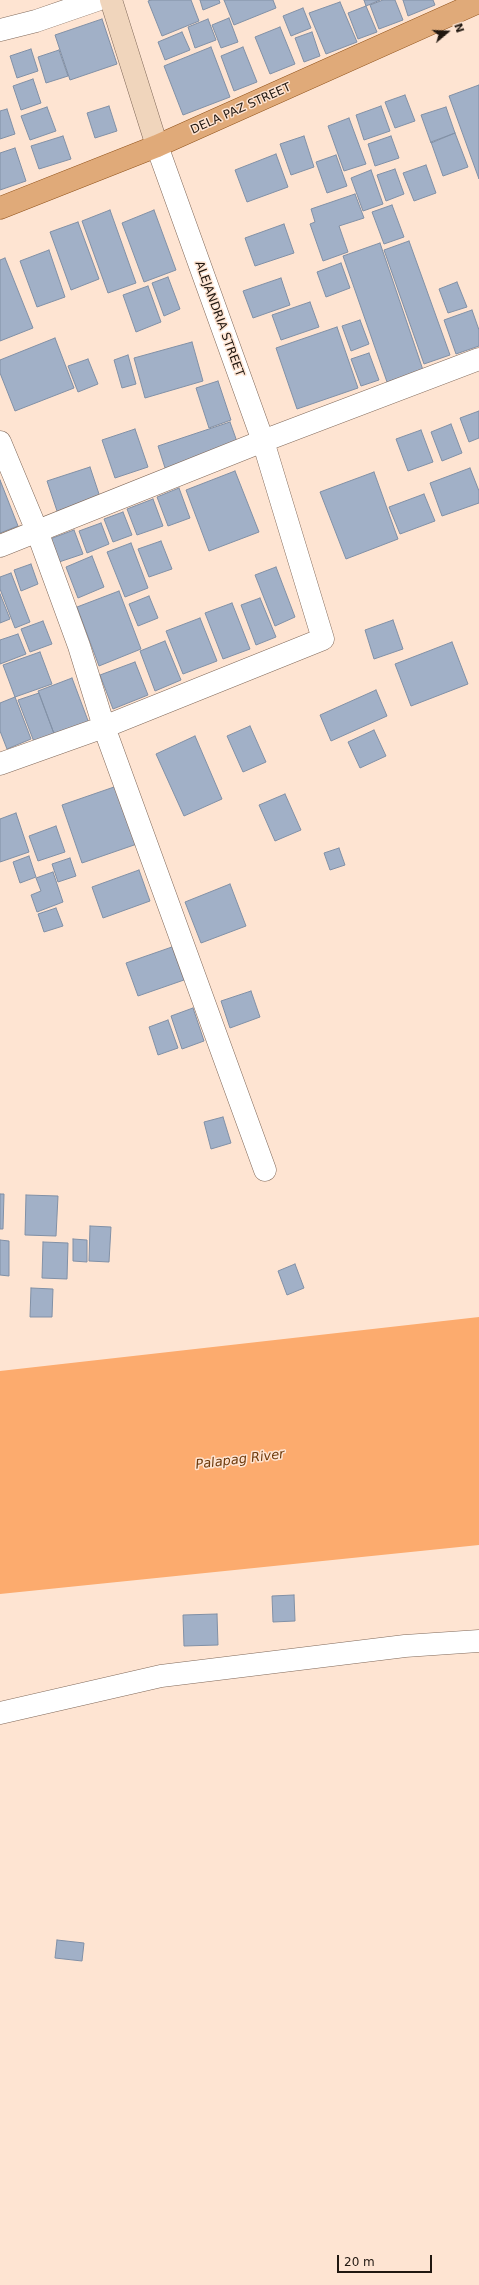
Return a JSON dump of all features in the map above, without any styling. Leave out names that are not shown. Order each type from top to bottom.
[{"type":"main road","name":"ALEJANDRIA STREET","points":[[111,0],[157,146]]},
{"type":"main road","name":"DELA PAZ STREET","points":[[0,208],[157,146],[479,2]]},
{"type":"street","points":[[0,30],[36,21],[97,0]]},
{"type":"street","name":"ALEJANDRIA STREET","points":[[104,727],[323,639],[263,441],[157,146]]},
{"type":"street","points":[[0,546],[263,441],[479,359]]},
{"type":"street","points":[[0,442],[37,531],[79,646],[104,727],[266,1170]]},
{"type":"street","points":[[0,764],[104,727]]},
{"type":"street","points":[[0,1713],[161,1676],[405,1646],[479,1640]]},
{"type":"water","name":"Palapag River","points":[[479,1317],[479,1545],[0,1594],[0,1371]]},
{"type":"building","points":[[191,0],[199,21],[162,36],[148,1]]},
{"type":"building","points":[[200,0],[219,0],[220,3],[203,10]]},
{"type":"building","points":[[224,0],[273,0],[276,8],[234,25]]},
{"type":"building","points":[[364,0],[380,0],[366,6]]},
{"type":"building","points":[[383,0],[395,0],[403,20],[379,29],[370,5]]},
{"type":"building","points":[[403,0],[433,0],[435,5],[408,16]]},
{"type":"building","points":[[340,2],[357,42],[326,54],[309,13]]},
{"type":"building","points":[[366,6],[377,32],[358,39],[348,13]]},
{"type":"building","points":[[303,8],[311,28],[291,36],[283,16]]},
{"type":"building","points":[[229,18],[238,42],[221,48],[212,25]]},
{"type":"building","points":[[102,19],[117,64],[70,80],[55,35]]},
{"type":"building","points":[[208,19],[216,40],[195,48],[188,27]]},
{"type":"building","points":[[280,27],[295,64],[270,74],[255,37]]},
{"type":"building","points":[[182,32],[190,50],[165,60],[158,42]]},
{"type":"building","points":[[312,32],[320,56],[304,62],[295,38]]},
{"type":"building","points":[[211,47],[230,97],[183,115],[164,66]]},
{"type":"building","points":[[243,47],[257,82],[234,91],[221,56]]},
{"type":"building","points":[[31,49],[38,71],[17,78],[10,56]]},
{"type":"building","points":[[59,50],[68,76],[46,83],[38,57]]},
{"type":"building","points":[[33,79],[41,103],[21,110],[13,86]]},
{"type":"building","points":[[479,85],[479,179],[449,96]]},
{"type":"building","points":[[405,95],[415,121],[395,128],[385,102]]},
{"type":"building","points":[[109,106],[117,131],[95,138],[87,113]]},
{"type":"building","points":[[381,106],[390,131],[364,140],[356,115]]},
{"type":"building","points":[[47,107],[56,131],[30,140],[21,116]]},
{"type":"building","points":[[446,107],[455,133],[431,143],[421,115]]},
{"type":"building","points":[[7,109],[15,134],[0,139],[0,111]]},
{"type":"building","points":[[349,118],[366,164],[344,171],[328,126]]},
{"type":"building","points":[[455,133],[468,167],[443,176],[431,142]]},
{"type":"building","points":[[63,136],[71,159],[39,169],[31,146]]},
{"type":"building","points":[[304,136],[314,167],[291,175],[280,144]]},
{"type":"building","points":[[391,136],[399,158],[375,166],[368,144]]},
{"type":"building","points":[[15,148],[26,181],[0,190],[0,153]]},
{"type":"building","points":[[276,154],[288,187],[247,202],[235,170]]},
{"type":"building","points":[[336,155],[347,186],[327,193],[316,162]]},
{"type":"building","points":[[426,165],[436,193],[414,201],[403,173]]},
{"type":"building","points":[[395,169],[404,194],[386,201],[377,175]]},
{"type":"building","points":[[371,170],[383,204],[363,211],[351,178]]},
{"type":"building","points":[[355,194],[364,218],[339,226],[348,252],[323,261],[310,224],[315,222],[311,209]]},
{"type":"building","points":[[392,205],[404,237],[384,244],[372,212]]},
{"type":"building","points":[[110,210],[136,283],[108,293],[82,221]]},
{"type":"building","points":[[154,210],[176,270],[144,282],[122,223]]},
{"type":"building","points":[[78,222],[99,279],[71,290],[50,232]]},
{"type":"building","points":[[284,224],[294,253],[255,266],[245,238]]},
{"type":"building","points":[[409,241],[450,355],[424,364],[384,250]]},
{"type":"building","points":[[380,243],[423,370],[387,382],[343,256]]},
{"type":"building","points":[[49,250],[65,297],[37,307],[20,261]]},
{"type":"building","points":[[5,258],[33,328],[0,341],[0,260]]},
{"type":"building","points":[[341,263],[350,288],[326,297],[317,272]]},
{"type":"building","points":[[168,277],[180,309],[164,316],[152,283]]},
{"type":"building","points":[[281,278],[290,305],[253,318],[243,291]]},
{"type":"building","points":[[457,282],[467,307],[448,313],[439,289]]},
{"type":"building","points":[[148,286],[161,322],[136,332],[123,295]]},
{"type":"building","points":[[310,302],[319,327],[281,340],[272,315]]},
{"type":"building","points":[[472,310],[479,330],[479,346],[456,354],[444,320]]},
{"type":"building","points":[[360,320],[369,344],[351,351],[342,326]]},
{"type":"building","points":[[337,327],[358,388],[297,409],[276,348]]},
{"type":"building","points":[[55,338],[74,388],[15,411],[0,373],[0,360]]},
{"type":"building","points":[[192,342],[203,381],[145,398],[134,358]]},
{"type":"building","points":[[369,353],[379,380],[361,386],[351,359]]},
{"type":"building","points":[[128,355],[136,384],[122,388],[114,360]]},
{"type":"building","points":[[88,359],[98,384],[78,392],[68,366]]},
{"type":"building","points":[[218,381],[231,420],[209,428],[196,388]]},
{"type":"building","points":[[479,411],[479,438],[469,442],[460,418]]},
{"type":"building","points":[[230,422],[240,450],[167,474],[158,446]]},
{"type":"building","points":[[451,424],[462,453],[442,461],[431,432]]},
{"type":"building","points":[[135,429],[148,467],[115,478],[102,440]]},
{"type":"building","points":[[421,430],[433,462],[408,471],[396,439]]},
{"type":"building","points":[[90,467],[101,500],[58,514],[47,481]]},
{"type":"building","points":[[470,468],[479,491],[479,503],[442,516],[430,483]]},
{"type":"building","points":[[235,471],[259,532],[209,551],[186,490]]},
{"type":"building","points":[[374,472],[398,539],[346,559],[320,492]]},
{"type":"building","points":[[0,480],[18,526],[0,533]]},
{"type":"building","points":[[179,488],[190,518],[168,526],[157,497]]},
{"type":"building","points":[[424,494],[435,521],[400,534],[389,507]]},
{"type":"building","points":[[153,499],[163,526],[137,535],[127,509]]},
{"type":"building","points":[[123,512],[132,535],[113,542],[104,519]]},
{"type":"building","points":[[101,523],[109,544],[87,553],[79,531]]},
{"type":"building","points":[[74,530],[83,554],[59,562],[50,539]]},
{"type":"building","points":[[161,541],[172,569],[149,577],[138,549]]},
{"type":"building","points":[[131,543],[148,588],[125,597],[107,552]]},
{"type":"building","points":[[92,556],[104,587],[78,598],[66,567]]},
{"type":"building","points":[[31,564],[38,584],[21,591],[14,570]]},
{"type":"building","points":[[276,567],[295,617],[275,626],[255,575]]},
{"type":"building","points":[[11,573],[30,622],[15,628],[0,589],[0,577]]},
{"type":"building","points":[[119,591],[141,649],[99,666],[77,607]]},
{"type":"building","points":[[0,594],[10,619],[0,623]]},
{"type":"building","points":[[149,596],[158,618],[138,626],[129,604]]},
{"type":"building","points":[[260,598],[276,637],[256,645],[241,605]]},
{"type":"building","points":[[232,603],[250,649],[223,659],[205,613]]},
{"type":"building","points":[[200,618],[217,661],[183,674],[166,631]]},
{"type":"building","points":[[393,620],[403,649],[374,659],[365,630]]},
{"type":"building","points":[[43,621],[52,644],[30,652],[21,629]]},
{"type":"building","points":[[18,634],[26,654],[0,664],[0,640]]},
{"type":"building","points":[[165,641],[181,680],[155,691],[140,651]]},
{"type":"building","points":[[452,642],[468,684],[411,706],[395,664]]},
{"type":"building","points":[[40,652],[52,684],[15,697],[3,665]]},
{"type":"building","points":[[135,662],[148,695],[113,709],[100,675]]},
{"type":"building","points":[[72,678],[90,726],[56,739],[38,691]]},
{"type":"building","points":[[376,690],[387,716],[331,741],[320,715]]},
{"type":"building","points":[[39,693],[56,739],[36,747],[18,700]]},
{"type":"building","points":[[15,697],[31,739],[7,749],[0,731],[0,703]]},
{"type":"building","points":[[250,726],[266,762],[243,772],[227,736]]},
{"type":"building","points":[[374,730],[386,756],[360,768],[348,742]]},
{"type":"building","points":[[195,736],[222,799],[184,816],[156,754]]},
{"type":"building","points":[[117,786],[137,844],[82,863],[62,805]]},
{"type":"building","points":[[285,794],[301,830],[275,841],[259,805]]},
{"type":"building","points":[[16,813],[29,852],[0,862],[0,819]]},
{"type":"building","points":[[56,826],[65,852],[38,861],[29,836]]},
{"type":"building","points":[[339,848],[345,865],[330,870],[324,853]]},
{"type":"building","points":[[29,856],[36,877],[20,883],[13,862]]},
{"type":"building","points":[[70,858],[76,876],[58,882],[52,864]]},
{"type":"building","points":[[139,870],[150,901],[103,918],[92,887]]},
{"type":"building","points":[[53,872],[63,902],[37,912],[31,895],[41,891],[36,878]]},
{"type":"building","points":[[230,884],[246,926],[201,943],[185,902]]},
{"type":"building","points":[[56,908],[63,926],[44,932],[38,914]]},
{"type":"building","points":[[172,947],[184,980],[138,996],[126,963]]},
{"type":"building","points":[[251,991],[260,1017],[230,1028],[221,1001]]},
{"type":"building","points":[[193,1008],[204,1041],[182,1049],[171,1016]]},
{"type":"building","points":[[168,1020],[178,1048],[158,1055],[149,1027]]},
{"type":"building","points":[[223,1117],[231,1143],[211,1149],[204,1122]]},
{"type":"building","points":[[0,1194],[4,1194],[3,1229],[0,1229]]},
{"type":"building","points":[[26,1195],[58,1196],[56,1236],[25,1235]]},
{"type":"building","points":[[90,1226],[111,1227],[109,1262],[89,1261]]},
{"type":"building","points":[[73,1239],[87,1240],[87,1262],[73,1261]]},
{"type":"building","points":[[0,1240],[9,1241],[9,1276],[0,1275]]},
{"type":"building","points":[[43,1242],[68,1243],[67,1279],[42,1278]]},
{"type":"building","points":[[295,1264],[304,1288],[287,1295],[278,1271]]},
{"type":"building","points":[[31,1288],[53,1289],[52,1317],[30,1317]]},
{"type":"building","points":[[294,1595],[295,1621],[273,1622],[272,1596]]},
{"type":"building","points":[[217,1614],[218,1645],[184,1646],[183,1615]]},
{"type":"building","points":[[57,1940],[84,1943],[82,1961],[55,1958]]}]
